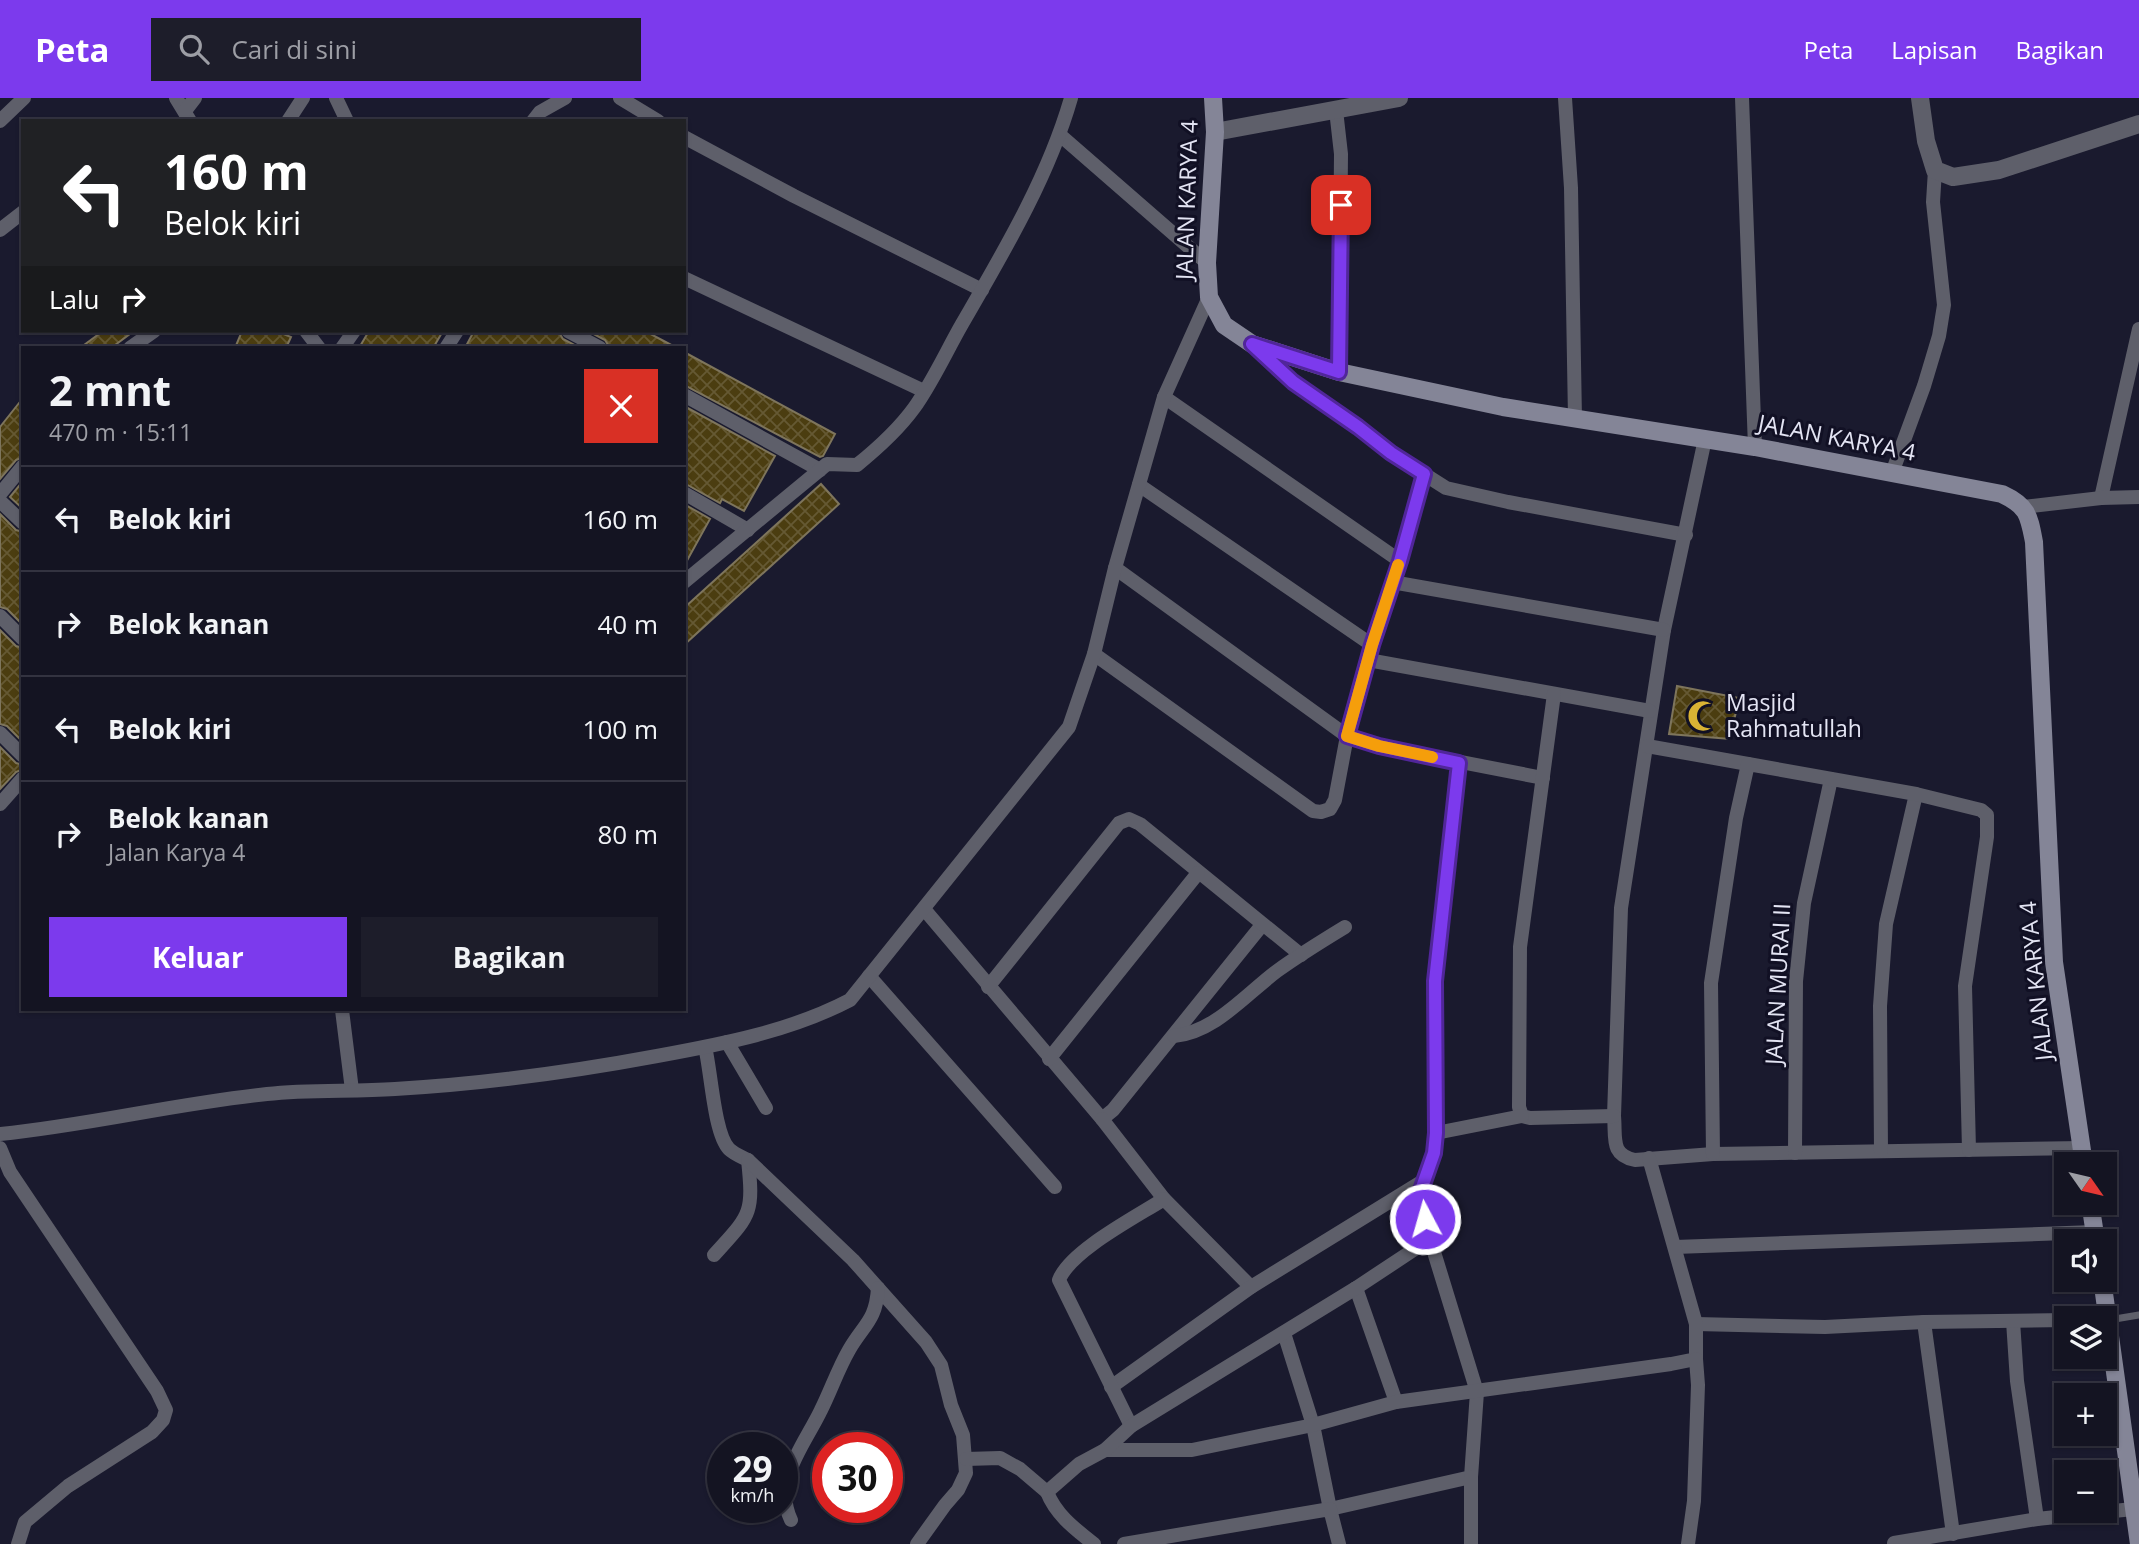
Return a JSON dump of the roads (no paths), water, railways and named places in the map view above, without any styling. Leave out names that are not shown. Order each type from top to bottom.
[{"type":"main road","name":"JALAN KARYA 4","points":[[1213,98],[1215,132],[1206,263],[1209,297],[1220,320],[1232,332],[1252,344],[1339,372],[1503,407],[1755,447],[2002,494],[2023,507],[2029,518],[2034,542],[2054,961],[2082,1152]]},
{"type":"main road","points":[[2114,1369],[2139,1544]]},
{"type":"street","points":[[0,121],[24,98]]},
{"type":"street","points":[[176,98],[187,116]]},
{"type":"street","points":[[187,116],[195,98]]},
{"type":"street","points":[[289,119],[303,98]]},
{"type":"street","points":[[336,98],[346,119]]},
{"type":"street","points":[[535,119],[540,112],[565,98]]},
{"type":"street","points":[[620,98],[655,119]]},
{"type":"street","points":[[686,580],[827,464],[857,465],[880,447],[914,408],[982,290],[1060,135],[1071,98]]},
{"type":"street","points":[[1215,132],[1399,98]]},
{"type":"street","points":[[1565,98],[1571,188],[1575,419]]},
{"type":"street","points":[[1742,98],[1755,447]]},
{"type":"street","points":[[1892,473],[1924,386],[1939,336],[1944,305],[1933,202],[1935,170],[1926,141],[1920,98]]},
{"type":"street","points":[[1336,110],[1341,154],[1339,372]]},
{"type":"street","points":[[1935,170],[1954,177],[1999,170],[2139,124]]},
{"type":"street","points":[[1060,135],[1206,263]]},
{"type":"street","points":[[686,138],[982,290]]},
{"type":"street","points":[[0,230],[21,214]]},
{"type":"street","points":[[686,279],[924,391]]},
{"type":"street","points":[[0,1133],[61,1127],[269,1094],[477,1082],[608,1065],[727,1042],[822,1015],[850,1000],[1069,727],[1094,654],[1115,568],[1164,397],[1209,297]]},
{"type":"street","points":[[2101,498],[2139,329]]},
{"type":"street","points":[[133,346],[151,333]]},
{"type":"street","points":[[572,333],[596,346]]},
{"type":"street","points":[[1252,344],[1293,382],[1391,453],[1446,488],[1686,535]]},
{"type":"street","points":[[686,396],[820,470]]},
{"type":"street","points":[[1164,397],[1400,561]]},
{"type":"street","points":[[1705,439],[1664,630],[1621,908],[1614,1116],[1619,1155],[1635,1160],[1713,1154],[1881,1151],[1969,1150],[2054,1154]]},
{"type":"street","points":[[0,494],[21,468]]},
{"type":"street","points":[[1094,654],[1313,811],[1321,812],[1330,808],[1335,800],[1347,736],[1372,645],[1400,561],[1424,474]]},
{"type":"street","points":[[1139,485],[1372,645]]},
{"type":"street","points":[[686,494],[748,530]]},
{"type":"street","points":[[2023,507],[2101,498],[2139,497]]},
{"type":"street","points":[[0,501],[21,521]]},
{"type":"street","points":[[1115,568],[1347,736],[1379,746],[1543,778]]},
{"type":"street","points":[[1392,582],[1664,630]]},
{"type":"street","points":[[0,617],[21,637]]},
{"type":"street","points":[[1368,660],[1650,711]]},
{"type":"street","points":[[1522,1115],[1519,1107],[1520,947],[1554,694]]},
{"type":"street","points":[[0,733],[21,754]]},
{"type":"street","points":[[1647,746],[1916,794],[1980,810],[1987,816],[1987,837],[1965,986],[1969,1150]]},
{"type":"street","points":[[1459,763],[1435,981],[1436,1133],[1434,1153],[1420,1193],[1430,1239],[1477,1392],[1471,1477],[1471,1544]]},
{"type":"street","points":[[1713,1154],[1711,983],[1735,818],[1748,764]]},
{"type":"street","name":"JALAN MURAI II","points":[[1795,1153],[1797,968],[1804,903],[1831,779]]},
{"type":"street","points":[[0,804],[21,780]]},
{"type":"street","points":[[1881,1151],[1880,1006],[1886,924],[1916,794]]},
{"type":"street","points":[[988,988],[1119,823],[1129,819],[1140,824],[1301,955]]},
{"type":"street","points":[[1049,1059],[1198,873]]},
{"type":"street","points":[[924,909],[988,988],[1102,1119],[1164,1199],[1251,1287]]},
{"type":"street","points":[[1102,1119],[1114,1110],[1262,925]]},
{"type":"street","points":[[1174,1036],[1192,1034],[1221,1017],[1301,955],[1345,927]]},
{"type":"street","points":[[869,976],[1055,1187]]},
{"type":"street","points":[[342,1011],[352,1090]]},
{"type":"street","points":[[727,1042],[766,1108]]},
{"type":"street","points":[[705,1047],[718,1125],[730,1150],[748,1160],[853,1260],[926,1342],[941,1365],[951,1405],[963,1435],[966,1473],[958,1490],[917,1544]]},
{"type":"street","points":[[1436,1133],[1522,1115],[1530,1118],[1614,1116]]},
{"type":"street","points":[[0,1148],[10,1172],[157,1391],[166,1410],[163,1420],[152,1432],[68,1486],[25,1522],[18,1544]]},
{"type":"street","points":[[1649,1158],[1696,1324],[1698,1385],[1695,1501],[1688,1544]]},
{"type":"street","points":[[715,1255],[747,1218],[751,1190],[748,1160]]},
{"type":"street","points":[[1111,1387],[1251,1287],[1423,1181]]},
{"type":"street","points":[[1131,1426],[1059,1280],[1064,1268],[1077,1255],[1164,1199]]},
{"type":"street","points":[[1675,1247],[2054,1237]]},
{"type":"street","points":[[1047,1492],[1079,1464],[1105,1450],[1131,1426],[1356,1288],[1430,1239]]},
{"type":"street","points":[[798,1454],[847,1352],[877,1307],[878,1288]]},
{"type":"street","points":[[1356,1288],[1396,1402]]},
{"type":"street","points":[[1696,1324],[1825,1327],[2054,1320]]},
{"type":"street","points":[[2013,1321],[2017,1381],[2037,1519]]},
{"type":"street","points":[[1924,1322],[1953,1534]]},
{"type":"street","points":[[1284,1332],[1313,1425],[1339,1544]]},
{"type":"street","points":[[1105,1450],[1192,1450],[1313,1425],[1396,1402],[1696,1359]]},
{"type":"street","points":[[966,1459],[1000,1458],[1010,1462],[1047,1492],[1052,1505],[1094,1544]]},
{"type":"street","points":[[1124,1544],[1331,1508],[1471,1477]]},
{"type":"street","points":[[1894,1543],[2037,1519],[2133,1509]]},
{"type":"lane","points":[[2117,1318],[2139,1315]]},
{"type":"place","name":"Masjid Rahmatullah","points":[[1703,716]]}]
